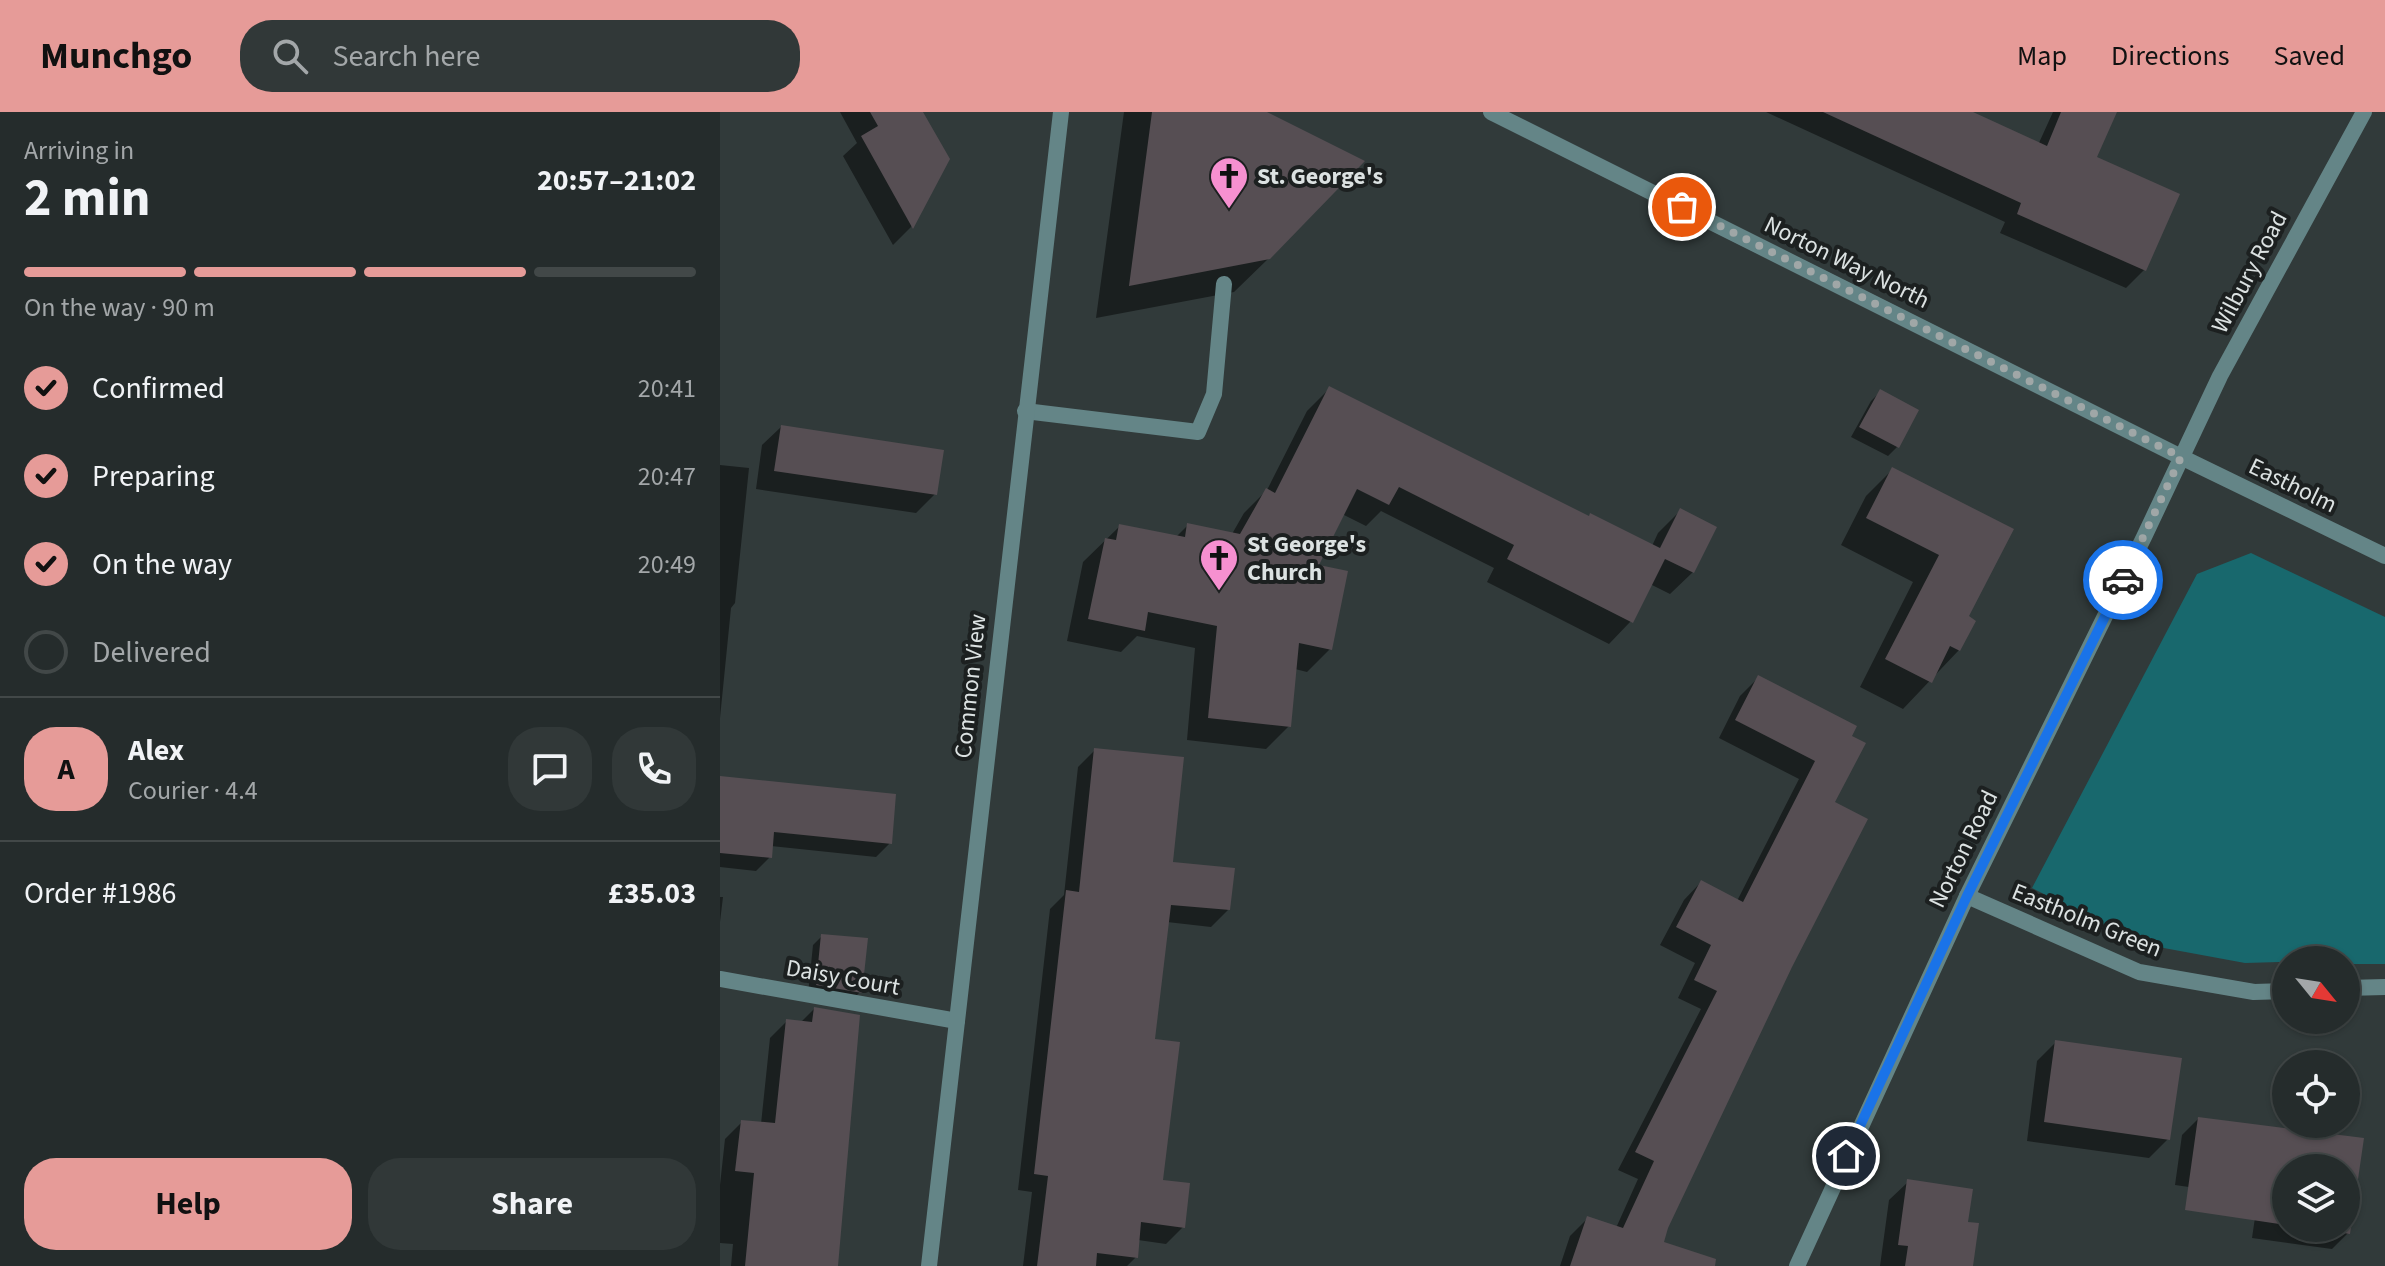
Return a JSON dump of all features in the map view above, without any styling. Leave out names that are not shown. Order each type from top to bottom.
[{"type":"street","name":"Common View","points":[[929,1266],[1061,112]]},
{"type":"street","name":"Norton Way North","points":[[1491,112],[2181,457]]},
{"type":"street","name":"Wilbury Road","points":[[2181,457],[2220,376],[2364,112]]},
{"type":"street","points":[[1025,411],[1198,432],[1214,394],[1224,284]]},
{"type":"street","name":"Eastholm","points":[[2181,457],[2385,556]]},
{"type":"street","name":"Norton Road","points":[[1797,1266],[1967,896],[2181,457]]},
{"type":"street","name":"Eastholm Green","points":[[1967,896],[2139,972],[2254,992],[2272,991]]},
{"type":"street","name":"Daisy Court","points":[[720,979],[957,1021]]},
{"type":"street","points":[[2360,988],[2385,987]]},
{"type":"shaded area","points":[[2251,553],[2385,617],[2385,964],[2360,964],[2360,946],[2272,946],[2272,962],[2245,963],[2142,944],[2032,888],[2197,574]]},
{"type":"building","points":[[870,112],[923,112],[950,159],[913,229],[861,136],[878,126]]},
{"type":"building","name":"St. George's","points":[[1152,112],[1267,112],[1365,161],[1270,259],[1129,286]]},
{"type":"building","points":[[1823,112],[1973,112],[2047,146],[2061,112],[2117,112],[2097,157],[2180,194],[2146,271],[2017,214],[2021,203]]},
{"type":"building","points":[[1329,386],[1589,516],[1590,513],[1660,548],[1680,508],[1717,527],[1694,573],[1665,559],[1633,623],[1507,559],[1514,545],[1399,487],[1389,505],[1357,489],[1319,565],[1348,571],[1332,650],[1299,643],[1291,727],[1208,718],[1217,626],[1148,612],[1145,631],[1088,619],[1105,538],[1116,540],[1119,524],[1185,537],[1187,523],[1240,534],[1266,488],[1275,493]]},
{"type":"building","points":[[1880,389],[1919,410],[1899,448],[1859,427]]},
{"type":"building","points":[[781,425],[944,450],[937,495],[774,471]]},
{"type":"building","points":[[1892,467],[2014,529],[1969,616],[1976,621],[1960,651],[1950,646],[1932,683],[1885,659],[1939,555],[1866,518]]},
{"type":"building","points":[[1758,675],[1857,726],[1852,736],[1866,743],[1835,802],[1868,819],[1792,967],[1668,1228],[1664,1242],[1716,1259],[1715,1266],[1570,1266],[1587,1216],[1623,1228],[1654,1161],[1635,1152],[1717,991],[1694,980],[1711,945],[1676,927],[1701,880],[1743,902],[1815,761],[1735,720]]},
{"type":"building","points":[[1094,748],[1184,757],[1173,862],[1235,868],[1230,910],[1171,905],[1155,1039],[1180,1042],[1163,1180],[1190,1183],[1185,1228],[1141,1222],[1138,1258],[1097,1253],[1096,1266],[1037,1266],[1048,1176],[1034,1174],[1066,890],[1079,892]]},
{"type":"building","points":[[720,776],[896,794],[892,844],[774,832],[772,858],[720,853]]},
{"type":"building","points":[[821,934],[868,938],[862,993],[816,985]]},
{"type":"building","points":[[814,1007],[860,1015],[838,1266],[745,1266],[754,1173],[735,1171],[741,1120],[775,1123],[786,1019],[812,1022]]},
{"type":"building","points":[[2055,1040],[2182,1058],[2170,1140],[2044,1122]]},
{"type":"building","points":[[2198,1117],[2272,1126],[2272,1138],[2364,1138],[2360,1165],[2360,1154],[2272,1154],[2272,1223],[2185,1210]]},
{"type":"building","points":[[1907,1179],[1973,1189],[1968,1222],[1979,1223],[1973,1266],[1905,1266],[1908,1246],[1898,1245]]},
{"type":"way so far","points":[[1682,207],[2181,457],[2123,580]]},
{"type":"place","name":"St. George's","points":[[1229,210]]},
{"type":"place","name":"St George's Church","points":[[1219,592]]},
{"type":"route","points":[[1846,1156],[1967,896],[2123,580]]}]
